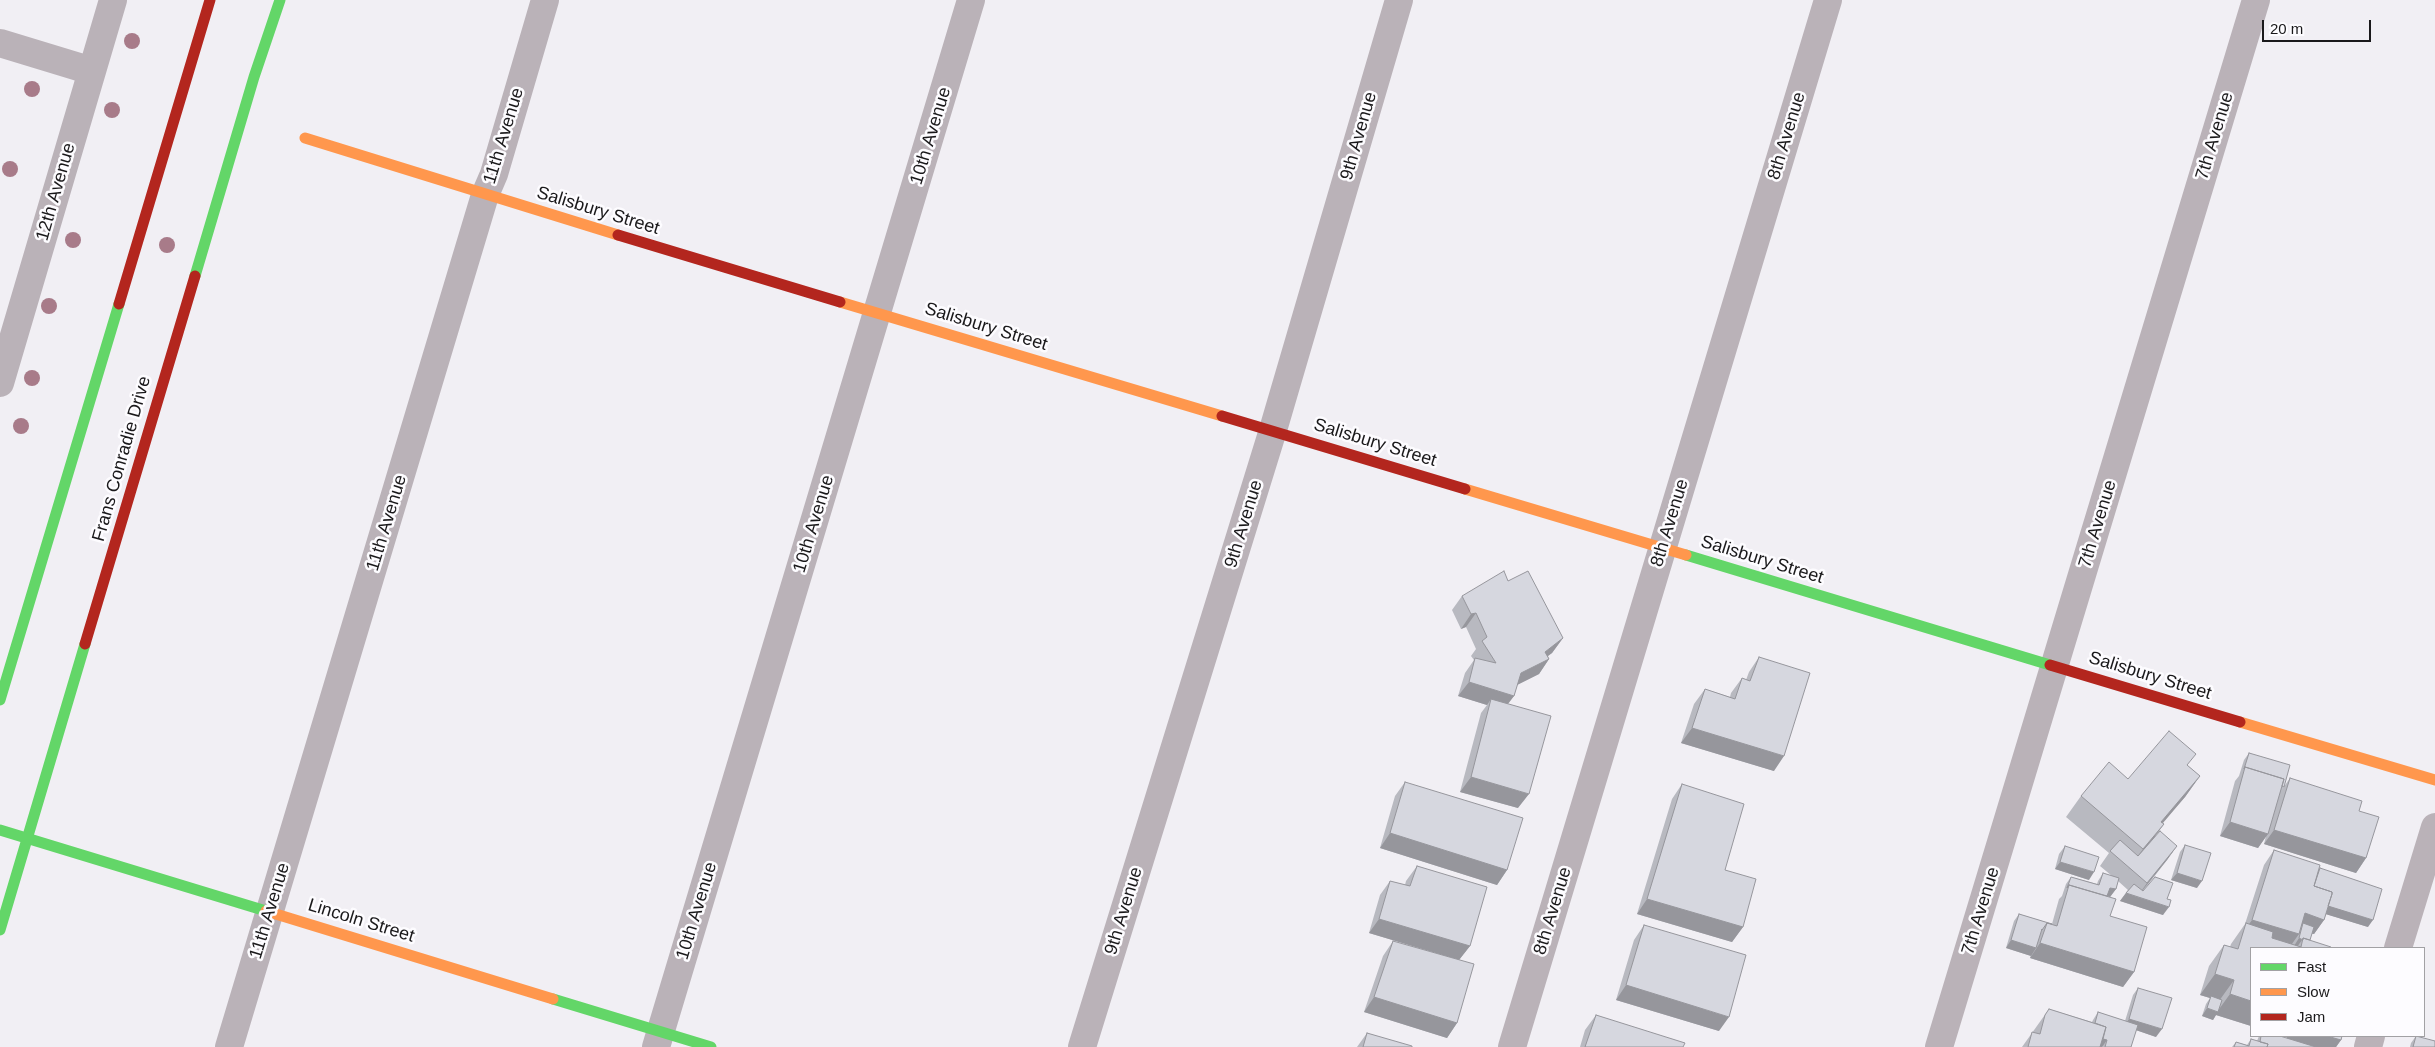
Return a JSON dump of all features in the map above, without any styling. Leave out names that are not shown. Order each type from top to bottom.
[{"type":"street","name":"12th Avenue","points":[[0,383],[113,0]]},
{"type":"street","points":[[0,700],[210,0]]},
{"type":"street","name":"Frans Conradie Drive","points":[[0,930],[254,77],[280,0]]},
{"type":"street","name":"11th Avenue","points":[[229,1047],[545,0]]},
{"type":"street","name":"10th Avenue","points":[[658,1040],[971,0]]},
{"type":"street","name":"9th Avenue","points":[[1082,1047],[1273,430],[1399,0]]},
{"type":"street","name":"8th Avenue","points":[[1512,1047],[1828,0]]},
{"type":"street","name":"7th Avenue","points":[[1939,1047],[2256,0]]},
{"type":"street","points":[[0,43],[92,71]]},
{"type":"street","name":"Salisbury Street","points":[[304,138],[485,195],[2435,780]]},
{"type":"street","points":[[2398,947],[2435,827]]},
{"type":"street","name":"Lincoln Street","points":[[0,830],[270,911],[658,1040],[711,1047]]},
{"type":"building","points":[[1504,571],[1508,581],[1528,571],[1563,638],[1545,652],[1549,659],[1521,673],[1514,696],[1469,682],[1475,658],[1496,663],[1482,641],[1487,637],[1476,613],[1471,614],[1462,596]]},
{"type":"building","points":[[1759,657],[1810,673],[1784,756],[1692,728],[1705,689],[1735,699],[1742,678],[1750,681]]},
{"type":"building","points":[[1491,699],[1551,716],[1529,794],[1471,777]]},
{"type":"building","points":[[2169,731],[2196,754],[2187,765],[2200,776],[2161,822],[2164,824],[2143,849],[2081,796],[2109,762],[2128,779]]},
{"type":"building","points":[[2249,753],[2290,765],[2284,787],[2282,786],[2284,779],[2245,767],[2244,769]]},
{"type":"building","points":[[2245,767],[2284,779],[2268,834],[2230,822]]},
{"type":"building","points":[[2290,778],[2362,801],[2359,811],[2379,817],[2366,858],[2274,830]]},
{"type":"building","points":[[1405,782],[1523,818],[1507,870],[1390,833]]},
{"type":"building","points":[[1682,784],[1744,804],[1725,870],[1756,879],[1743,927],[1647,899]]},
{"type":"building","points":[[2160,831],[2177,846],[2147,883],[2110,851],[2120,840],[2138,856]]},
{"type":"building","points":[[2185,845],[2211,853],[2202,881],[2177,873]]},
{"type":"building","points":[[2065,846],[2099,857],[2094,872],[2060,862]]},
{"type":"building","points":[[2274,850],[2320,865],[2314,886],[2332,892],[2324,920],[2305,913],[2299,934],[2252,920]]},
{"type":"building","points":[[1417,866],[1487,887],[1470,946],[1379,919],[1390,881],[1410,886]]},
{"type":"building","points":[[2320,868],[2382,889],[2373,920],[2328,906],[2332,892],[2314,886]]},
{"type":"building","points":[[2103,873],[2119,878],[2116,889],[2110,888],[2107,896],[2069,885],[2067,888],[2071,877],[2099,885]]},
{"type":"building","points":[[2155,877],[2173,883],[2167,899],[2171,900],[2169,907],[2126,893],[2134,884],[2143,891]]},
{"type":"building","points":[[2069,885],[2116,899],[2110,916],[2147,927],[2134,972],[2040,943],[2047,923],[2057,926]]},
{"type":"building","points":[[2019,914],[2052,924],[2047,923],[2042,929],[2036,948],[2011,940]]},
{"type":"building","points":[[2246,923],[2273,932],[2272,938],[2301,947],[2250,947],[2250,1001],[2230,994],[2234,980],[2215,974],[2224,945],[2238,949]]},
{"type":"building","points":[[2303,923],[2314,927],[2310,940],[2299,938]]},
{"type":"building","points":[[1644,925],[1746,955],[1729,1017],[1626,985]]},
{"type":"building","points":[[2303,938],[2331,947],[2301,947]]},
{"type":"building","points":[[1393,941],[1474,964],[1457,1023],[1374,997]]},
{"type":"building","points":[[2138,988],[2172,998],[2162,1029],[2129,1019]]},
{"type":"building","points":[[2211,996],[2222,1000],[2218,1012],[2207,1008]]},
{"type":"building","points":[[2049,1009],[2106,1027],[2100,1047],[2028,1047],[2032,1032],[2040,1034],[2045,1015]]},
{"type":"building","points":[[2098,1012],[2138,1025],[2131,1047],[2105,1047],[2107,1040],[2103,1039],[2106,1027],[2095,1023]]},
{"type":"building","points":[[1596,1015],[1685,1043],[1683,1047],[1585,1047]]},
{"type":"building","points":[[1367,1033],[1412,1046],[1412,1047],[1363,1047]]},
{"type":"building","points":[[2261,1037],[2283,1037],[2316,1047],[2267,1047],[2268,1044],[2260,1042]]},
{"type":"building","points":[[2330,1037],[2342,1037],[2341,1040]]},
{"type":"building","points":[[2416,1037],[2435,1041],[2435,1047],[2413,1047]]},
{"type":"building","points":[[2251,1039],[2268,1044],[2267,1047],[2234,1047],[2236,1042],[2249,1046]]},
{"type":"traffic: fast","points":[[195,276],[254,77],[280,0]]},
{"type":"traffic: fast","points":[[0,700],[119,304]]},
{"type":"traffic: fast","points":[[1686,555],[2050,665]]},
{"type":"traffic: fast","points":[[0,930],[85,644]]},
{"type":"traffic: fast","points":[[0,830],[266,911]]},
{"type":"traffic: fast","points":[[553,999],[711,1047]]},
{"type":"traffic: slow","points":[[305,138],[618,235]]},
{"type":"traffic: slow","points":[[840,302],[1222,416]]},
{"type":"traffic: slow","points":[[1465,489],[1686,555]]},
{"type":"traffic: slow","points":[[2240,722],[2435,780]]},
{"type":"traffic: slow","points":[[266,911],[553,999]]},
{"type":"traffic: jam","points":[[119,304],[210,0]]},
{"type":"traffic: jam","points":[[618,235],[840,302]]},
{"type":"traffic: jam","points":[[85,644],[195,276]]},
{"type":"traffic: jam","points":[[1222,416],[1465,489]]},
{"type":"traffic: jam","points":[[2050,665],[2240,722]]}]
